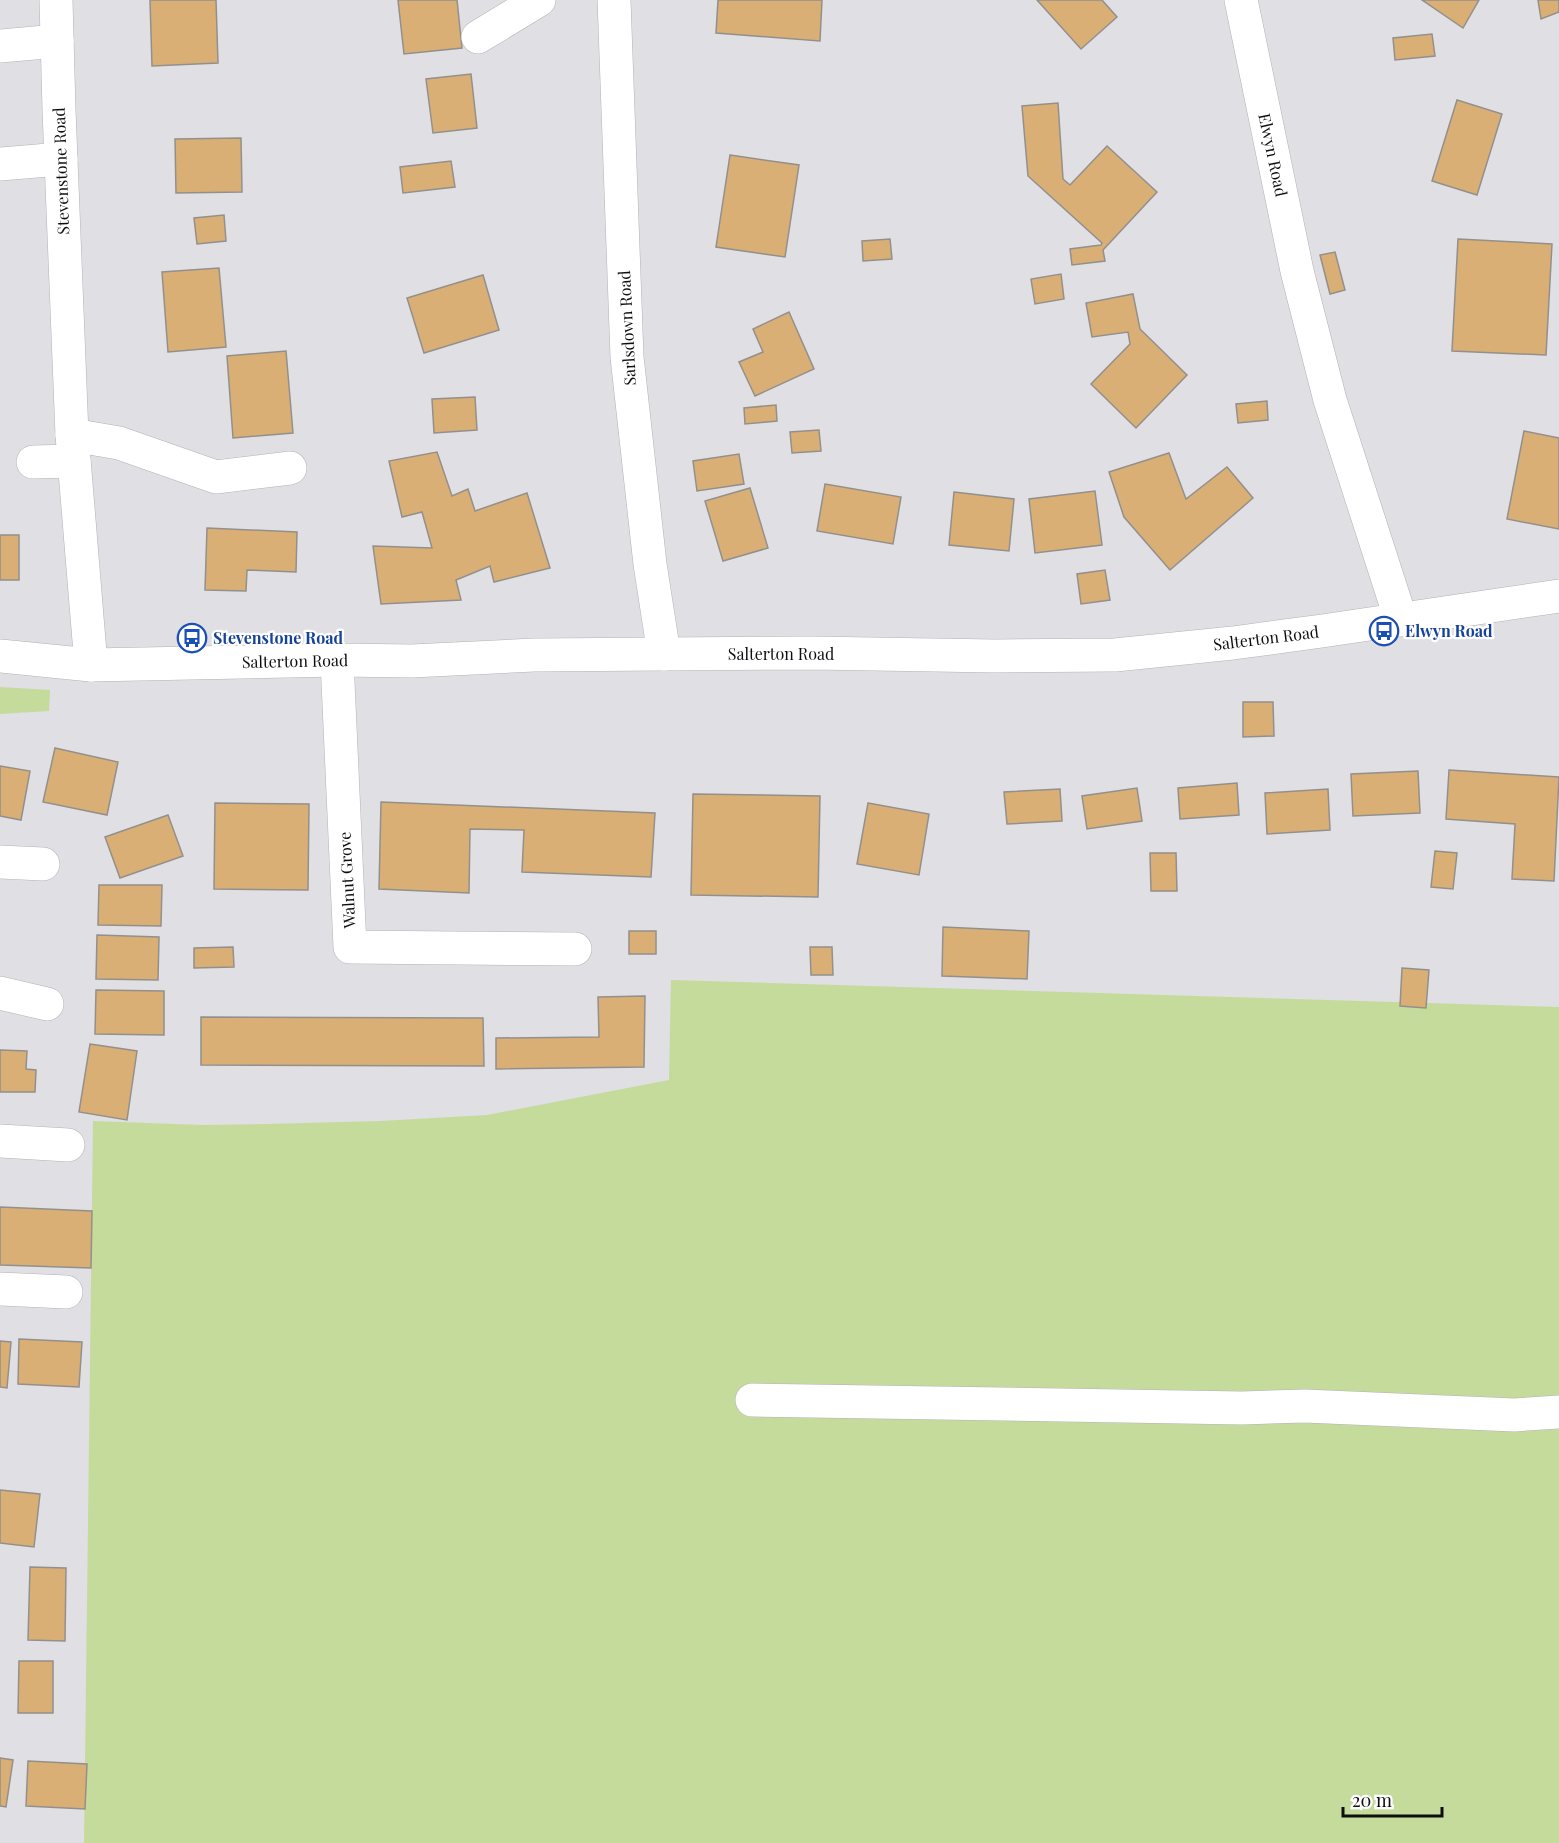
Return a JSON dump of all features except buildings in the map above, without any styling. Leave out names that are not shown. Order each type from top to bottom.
[{"type":"street","name":"Stevenstone Road","points":[[56,0],[73,448],[91,665]]},
{"type":"street","points":[[478,37],[539,0]]},
{"type":"street","name":"Sarlsdown Road","points":[[614,0],[627,357],[650,564],[664,654]]},
{"type":"street","name":"Elwyn Road","points":[[1241,0],[1296,271],[1330,400],[1401,620]]},
{"type":"street","points":[[0,46],[57,40]]},
{"type":"street","points":[[0,164],[61,159]]},
{"type":"street","points":[[33,462],[73,448],[119,443],[216,477],[290,468]]},
{"type":"street","name":"Salterton Road","points":[[0,656],[91,665],[337,660],[412,661],[534,655],[812,653],[1115,655],[1233,643],[1559,596]]},
{"type":"street","name":"Walnut Grove","points":[[337,660],[350,947],[575,950]]},
{"type":"street","points":[[0,862],[43,864]]},
{"type":"street","points":[[0,993],[47,1004]]},
{"type":"street","points":[[0,1141],[68,1144]]},
{"type":"street","points":[[0,1289],[66,1292]]},
{"type":"street","points":[[752,1400],[1242,1408],[1305,1406],[1514,1415],[1559,1412]]},
{"type":"green space","points":[[0,687],[50,690],[49,711],[0,714]]},
{"type":"green space","points":[[671,980],[1559,1007],[1559,1843],[84,1843],[93,1121],[203,1125],[380,1121],[487,1115],[669,1080]]},
{"type":"place","name":"Elwyn Road","points":[[1384,631]]},
{"type":"place","name":"Stevenstone Road","points":[[192,638]]}]
